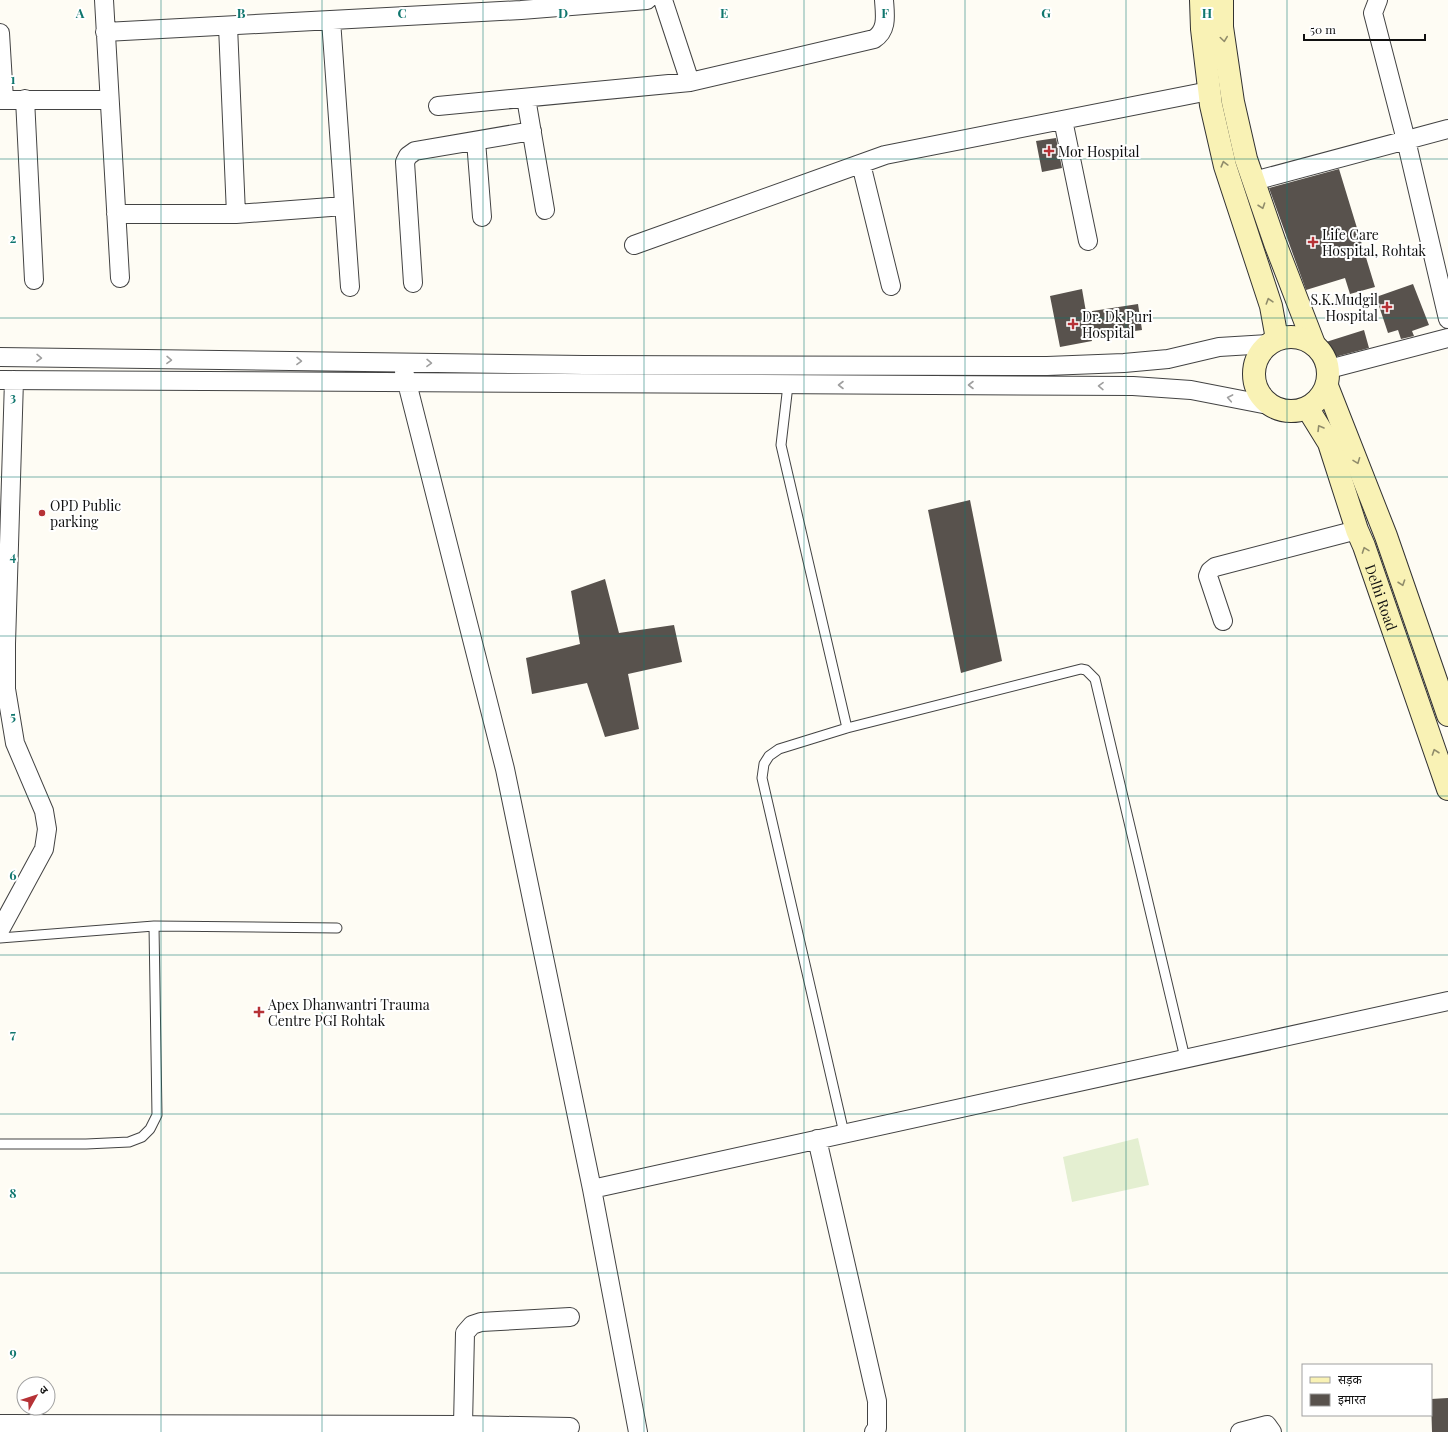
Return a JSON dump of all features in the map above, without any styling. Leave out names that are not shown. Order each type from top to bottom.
[{"type":"main road","points":[[1201,0],[1202,29],[1209,92],[1225,166],[1271,306],[1273,342]]},
{"type":"main road","points":[[1222,0],[1222,27],[1233,102],[1246,159],[1314,344],[1325,357],[1328,377],[1322,396],[1308,409],[1291,412],[1281,411],[1268,405],[1255,386],[1253,374],[1255,363],[1260,352],[1273,342],[1287,337],[1302,338],[1314,344]]},
{"type":"main road","name":"Delhi Road","points":[[1328,377],[1386,536],[1448,715]]},
{"type":"main road","name":"Delhi Road","points":[[1308,409],[1329,443],[1357,530],[1367,553],[1448,789]]},
{"type":"street","points":[[104,0],[120,278]]},
{"type":"street","points":[[105,32],[520,10],[647,0]]},
{"type":"street","points":[[663,0],[690,82]]},
{"type":"street","points":[[438,106],[690,82],[874,39],[880,36],[885,25],[884,0]]},
{"type":"street","points":[[1378,0],[1373,13],[1406,140],[1448,319]]},
{"type":"street","points":[[331,20],[350,287]]},
{"type":"street","points":[[228,26],[236,214]]},
{"type":"street","points":[[0,33],[2,100],[109,100]]},
{"type":"street","points":[[634,245],[885,155],[1209,92]]},
{"type":"street","points":[[526,98],[546,210]]},
{"type":"street","points":[[24,99],[34,280]]},
{"type":"street","points":[[1063,120],[1088,241]]},
{"type":"street","points":[[1254,181],[1448,129]]},
{"type":"street","points":[[412,283],[405,162],[408,156],[414,151],[532,131]]},
{"type":"street","points":[[476,141],[482,217]]},
{"type":"street","points":[[861,164],[891,286]]},
{"type":"street","points":[[116,214],[236,214],[344,206]]},
{"type":"street","points":[[1328,377],[1448,338]]},
{"type":"street","points":[[0,357],[584,365],[1047,366],[1168,359],[1219,347],[1273,342]]},
{"type":"street","points":[[402,362],[505,769],[592,1189],[638,1432]]},
{"type":"street","points":[[584,365],[587,384]]},
{"type":"street","points":[[0,930],[44,849],[48,829],[44,811],[15,743],[6,689],[7,380],[1133,386],[1191,390],[1268,405]]},
{"type":"street","points":[[1223,621],[1208,576],[1210,570],[1214,567],[1357,530]]},
{"type":"street","points":[[592,1189],[1448,1001]]},
{"type":"street","points":[[817,1139],[877,1401],[877,1428],[874,1432]]},
{"type":"street","points":[[462,1425],[465,1333],[468,1328],[481,1322],[570,1317]]},
{"type":"street","points":[[0,1424],[462,1425],[570,1427]]},
{"type":"street","points":[[1240,1432],[1267,1425],[1272,1432]]},
{"type":"lane","points":[[788,385],[781,445],[847,728]]},
{"type":"lane","points":[[844,1133],[762,778],[764,764],[769,756],[779,749],[847,728],[1081,669],[1092,675],[1095,679],[1185,1058]]},
{"type":"lane","points":[[0,1144],[129,1142],[142,1137],[150,1129],[157,1115],[154,926]]},
{"type":"lane","points":[[0,938],[154,926],[337,928]]},
{"type":"green space","points":[[1138,1138],[1149,1185],[1072,1202],[1063,1157]]},
{"type":"building","points":[[1056,138],[1062,168],[1042,172],[1036,141]]},
{"type":"building","points":[[1339,169],[1375,287],[1350,294],[1345,278],[1306,290],[1269,188]]},
{"type":"building","points":[[1413,284],[1429,325],[1412,331],[1414,336],[1401,339],[1398,330],[1388,333],[1376,297]]},
{"type":"building","points":[[1082,289],[1086,312],[1138,304],[1142,330],[1091,337],[1092,341],[1060,347],[1050,296]]},
{"type":"building","points":[[1364,330],[1369,348],[1331,358],[1326,342]]},
{"type":"building","points":[[970,500],[1002,661],[961,673],[928,510]]},
{"type":"building","points":[[605,579],[619,633],[674,625],[682,662],[628,674],[639,729],[605,737],[587,683],[532,694],[526,658],[580,644],[571,591]]},
{"type":"building","points":[[1448,1398],[1448,1432],[1432,1432],[1432,1399]]},
{"type":"place","name":"Mor Hospital","points":[[1049,151]]},
{"type":"place","name":"Life Care Hospital, Rohtak","points":[[1313,242]]},
{"type":"place","name":"S.K.Mudgil Hospital","points":[[1387,307]]},
{"type":"place","name":"Dr. Dk Puri Hospital","points":[[1073,324]]},
{"type":"place","name":"OPD Public parking","points":[[42,513]]},
{"type":"place","name":"Apex Dhanwantri Trauma Centre PGI Rohtak","points":[[259,1012]]}]
